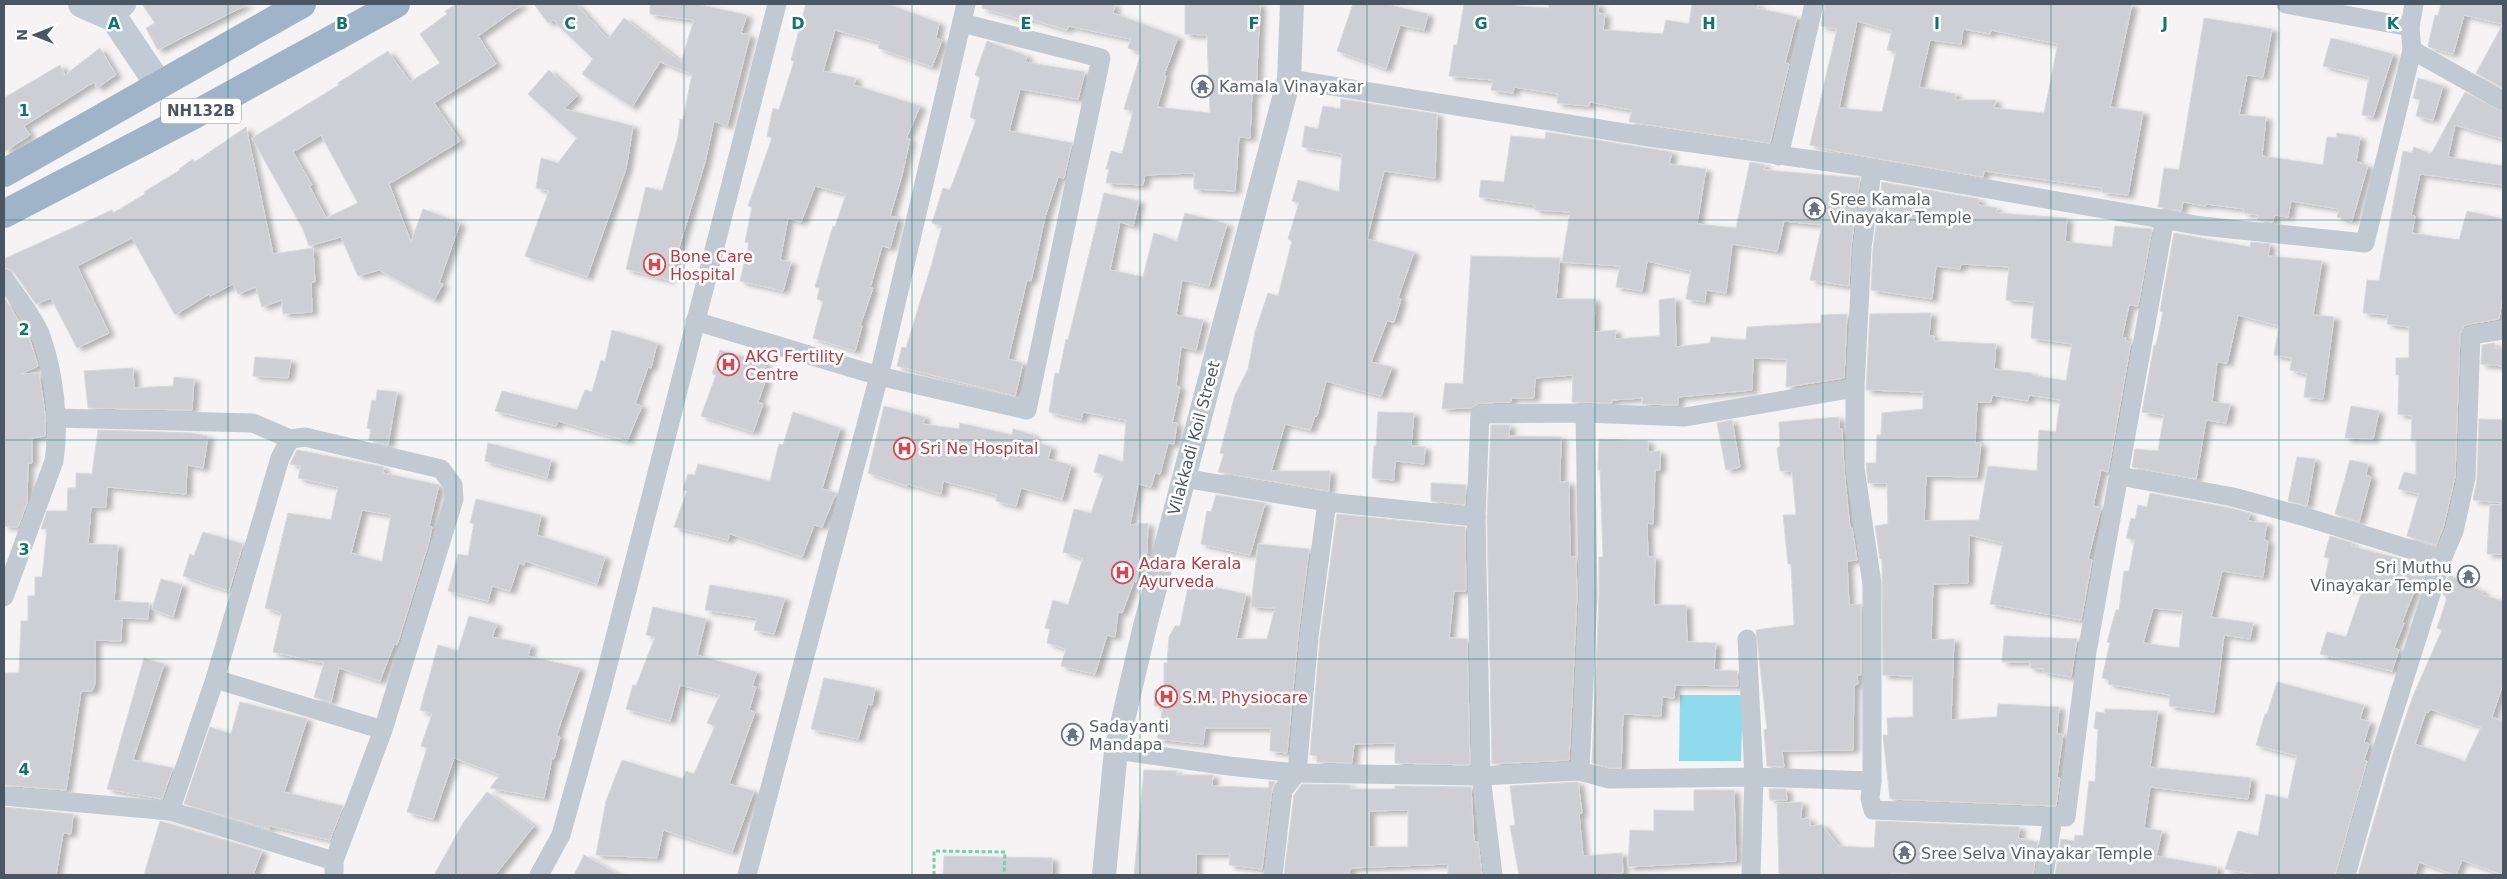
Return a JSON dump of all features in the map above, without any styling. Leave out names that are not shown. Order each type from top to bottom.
[{"type":"highway","name":"NH132B","points":[[4,172],[302,4]]},
{"type":"highway","name":"NH132B","points":[[4,214],[194,115],[396,4]]},
{"type":"main road","points":[[82,4],[120,11],[159,85]]},
{"type":"street","points":[[539,875],[561,835],[602,688],[777,4]]},
{"type":"street","points":[[747,875],[879,376],[966,4]]},
{"type":"street","name":"Vilakkadi Koil Street","points":[[1104,875],[1116,750],[1144,626],[1289,79],[1292,4]]},
{"type":"street","points":[[1779,156],[1814,4]]},
{"type":"street","points":[[2286,4],[2410,27]]},
{"type":"street","points":[[1289,79],[1779,156],[1850,165],[1872,171],[2165,218],[2202,226],[2365,243],[2412,50],[2410,27],[2414,4]]},
{"type":"street","points":[[695,322],[879,376],[1027,410],[1101,58],[962,23]]},
{"type":"street","points":[[2412,50],[2503,101]]},
{"type":"street","points":[[1872,171],[1862,248],[1855,388],[1855,468],[1872,584],[1872,781],[1870,798],[1873,810],[2066,817],[2086,652],[2120,476],[2165,218]]},
{"type":"street","points":[[4,278],[40,335],[50,372],[58,438],[54,461],[4,597]]},
{"type":"street","points":[[2346,875],[2375,772],[2442,559],[2454,531],[2466,478],[2471,335],[2503,330]]},
{"type":"street","points":[[1493,875],[1481,776],[1476,517],[1480,414],[1584,413],[1685,417],[1855,388]]},
{"type":"street","points":[[1580,771],[1588,595],[1584,413]]},
{"type":"street","points":[[4,796],[170,812],[334,868],[383,730],[454,500],[453,485],[441,469],[305,437],[290,439],[253,423],[55,418]]},
{"type":"street","points":[[170,812],[215,679],[280,458],[290,439]]},
{"type":"street","points":[[2120,476],[2232,498],[2302,516],[2442,559]]},
{"type":"street","points":[[1183,478],[1327,502],[1476,517]]},
{"type":"street","points":[[1273,875],[1284,790],[1297,773],[1309,637],[1327,502]]},
{"type":"street","points":[[1747,639],[1754,777],[1751,875]]},
{"type":"street","points":[[215,679],[383,730]]},
{"type":"street","points":[[1116,750],[1229,766],[1297,773],[1481,776],[1580,771],[1609,779],[1754,777],[1872,781]]},
{"type":"street","points":[[2044,875],[2053,817]]},
{"type":"path","points":[[934,875],[934,851],[1005,852],[1004,875]]},
{"type":"water","points":[[1680,695],[1743,695],[1741,761],[1679,761]]},
{"type":"building","points":[[142,4],[248,4],[158,50],[146,28],[155,23]]},
{"type":"building","points":[[457,4],[523,4],[478,36],[496,64],[434,103],[460,141],[389,184],[411,242],[423,209],[460,223],[439,283],[443,284],[434,300],[379,270],[358,276],[341,237],[309,246],[303,229],[252,138],[339,85],[338,83],[388,51],[410,82],[440,63],[420,34],[447,14],[445,11]],"holes":[[[321,135],[358,203],[326,218],[310,187],[312,185],[293,152]]]},
{"type":"building","points":[[534,4],[576,4],[608,39],[624,18],[681,62],[694,20],[650,14],[650,4],[697,4],[747,15],[741,33],[750,35],[727,126],[714,121],[705,162],[669,280],[626,269],[646,187],[662,191],[678,137],[680,119],[683,120],[692,74],[660,62],[632,107],[582,74],[593,59],[553,20],[548,23]]},
{"type":"building","points":[[806,4],[888,4],[939,23],[936,38],[942,40],[932,67],[878,48],[880,42],[835,30],[823,71],[856,78],[854,85],[920,106],[906,139],[910,139],[890,216],[898,218],[890,248],[882,246],[870,288],[873,288],[860,326],[862,326],[855,351],[813,338],[823,301],[817,299],[820,288],[815,287],[833,226],[835,227],[846,194],[815,186],[801,222],[788,218],[780,260],[791,262],[783,291],[740,281],[749,243],[745,242],[752,207],[748,206],[772,138],[767,136],[773,108],[779,110],[794,61],[791,60]]},
{"type":"building","points":[[983,4],[1115,4],[1113,13],[1178,37],[1164,75],[1166,76],[1157,107],[1210,113],[1207,35],[1185,34],[1185,4],[1260,4],[1256,93],[1252,92],[1250,138],[1239,137],[1235,191],[1194,189],[1194,173],[1145,175],[1143,185],[1106,183],[1109,169],[1106,169],[1111,151],[1122,154],[1133,111],[1124,109],[1141,53],[1128,48],[1131,39],[1068,26],[1067,30],[1027,18],[1026,21],[982,8]]},
{"type":"building","points":[[1353,4],[1386,4],[1428,14],[1424,30],[1400,25],[1386,69],[1337,51]]},
{"type":"building","points":[[1464,4],[1516,4],[1516,6],[1549,8],[1549,4],[1599,4],[1598,13],[1605,14],[1603,30],[1663,34],[1666,20],[1689,24],[1692,4],[1758,4],[1757,8],[1797,17],[1785,63],[1789,64],[1770,143],[1629,122],[1632,110],[1590,102],[1589,106],[1557,103],[1558,94],[1514,87],[1513,93],[1491,90],[1493,80],[1449,76],[1454,45],[1457,45]]},
{"type":"building","points":[[1825,4],[2132,4],[2110,107],[2143,112],[2128,195],[2102,192],[2102,188],[1984,171],[1983,177],[1810,145],[1837,29],[1821,26]],"holes":[[[1857,21],[1892,31],[1887,50],[1896,52],[1882,112],[1839,108]],[[1963,29],[1990,34],[1991,30],[2058,44],[2044,113],[1994,108],[1996,100],[1955,100],[1956,94],[1919,87],[1930,40],[1961,44]]]},
{"type":"building","points":[[2441,4],[2503,4],[2503,24],[2464,15],[2453,54],[2429,47],[2435,15],[2438,16]]},
{"type":"building","points":[[2204,18],[2272,29],[2263,77],[2247,75],[2239,115],[2266,117],[2262,156],[2323,165],[2327,137],[2336,138],[2337,133],[2360,137],[2356,162],[2368,165],[2352,221],[2337,217],[2339,209],[2291,201],[2288,217],[2274,215],[2273,222],[2257,220],[2259,215],[2244,213],[2244,209],[2206,204],[2206,206],[2183,202],[2181,211],[2158,207],[2164,168],[2179,170]]},
{"type":"building","points":[[2503,24],[2503,88],[2476,73]]},
{"type":"building","points":[[2331,38],[2393,54],[2373,117],[2362,115],[2369,77],[2323,66]]},
{"type":"building","points":[[987,41],[1027,56],[1025,62],[1085,72],[1078,99],[1020,89],[1009,131],[1072,143],[1064,178],[1058,177],[1045,217],[1031,281],[1027,280],[1008,359],[1023,363],[1015,396],[897,366],[902,347],[906,348],[942,226],[932,223],[943,188],[950,190],[976,120],[970,117],[980,77],[975,75]]},
{"type":"building","points":[[100,48],[116,75],[97,88],[94,82],[24,126],[30,135],[4,152],[4,98],[60,65],[65,75]]},
{"type":"building","points":[[549,70],[577,96],[564,109],[633,126],[626,169],[587,277],[525,256],[549,191],[536,188],[541,158],[558,163],[577,138],[528,94]]},
{"type":"building","points":[[2418,78],[2443,86],[2433,120],[2416,116],[2420,100],[2413,98]]},
{"type":"building","points":[[2465,92],[2503,112],[2503,139],[2455,125],[2448,157],[2503,166],[2503,185],[2420,174],[2411,215],[2415,216],[2412,233],[2459,240],[2467,211],[2503,219],[2503,293],[2499,319],[2469,324],[2464,326],[2460,334],[2455,477],[2443,528],[2436,545],[2407,536],[2419,494],[2398,489],[2404,472],[2416,475],[2416,440],[2411,440],[2412,416],[2398,414],[2399,375],[2396,375],[2396,358],[2409,358],[2409,327],[2387,324],[2388,315],[2363,313],[2367,280],[2379,281],[2403,151],[2412,153],[2414,147],[2431,154]]},
{"type":"building","points":[[1341,99],[1437,114],[1435,178],[1384,171],[1367,239],[1414,252],[1398,298],[1401,299],[1394,322],[1387,321],[1371,362],[1392,367],[1381,396],[1326,381],[1317,416],[1315,416],[1310,430],[1285,424],[1271,471],[1330,471],[1329,491],[1218,472],[1224,454],[1220,453],[1235,395],[1248,369],[1255,332],[1268,293],[1278,296],[1292,241],[1288,239],[1299,203],[1292,201],[1298,180],[1339,192],[1342,154],[1302,147],[1305,126],[1318,129],[1323,106],[1340,109]]},
{"type":"building","points":[[246,127],[273,254],[313,248],[315,282],[311,282],[312,312],[283,314],[282,300],[262,307],[256,287],[238,294],[233,284],[210,296],[209,294],[175,315],[132,238],[77,266],[109,333],[77,348],[51,298],[36,304],[13,271],[4,267],[4,259],[112,210],[113,213],[145,194],[144,192],[180,170],[193,159],[195,162]]},
{"type":"building","points":[[1546,132],[1672,152],[1669,164],[1706,169],[1697,224],[1736,228],[1750,162],[1765,165],[1764,170],[1860,178],[1851,247],[1849,286],[1810,280],[1822,225],[1784,221],[1777,251],[1732,244],[1726,293],[1706,290],[1705,302],[1686,299],[1691,271],[1647,261],[1642,291],[1616,287],[1620,266],[1562,262],[1570,212],[1535,210],[1535,205],[1479,197],[1481,180],[1504,182],[1511,136],[1545,139]]},
{"type":"building","points":[[1882,182],[1979,199],[1978,205],[1997,208],[1996,213],[2067,218],[2065,242],[2112,247],[2115,226],[2152,229],[2138,306],[2129,305],[2122,338],[2126,338],[2125,341],[2131,342],[2108,472],[2101,470],[2093,506],[2101,508],[2088,559],[2092,560],[2081,620],[1990,604],[2003,543],[1969,535],[1968,583],[1933,584],[1931,640],[1954,639],[1951,720],[1997,717],[1998,704],[2059,707],[2057,734],[2063,734],[2057,777],[2060,778],[2056,806],[1890,799],[1883,735],[1888,735],[1887,718],[1913,717],[1913,676],[1883,675],[1882,559],[1880,559],[1875,526],[1888,524],[1887,483],[1868,483],[1866,463],[1876,463],[1877,435],[1881,435],[1882,413],[1923,409],[1923,392],[1866,390],[1870,314],[1931,313],[1929,336],[1934,336],[1934,341],[1996,344],[1994,369],[2032,373],[2032,375],[2066,381],[2072,344],[2031,338],[2034,302],[2006,300],[2009,267],[1961,264],[1960,269],[1936,266],[1932,299],[1871,290],[1873,249]],"holes":[[[1992,395],[2028,401],[2029,395],[2060,400],[2056,432],[2039,430],[2037,471],[1988,466],[1979,520],[1924,521],[1926,476],[1977,477],[1981,443],[1975,443],[1977,402],[1991,402]]]},
{"type":"building","points":[[1104,193],[1139,201],[1133,226],[1120,222],[1110,270],[1143,277],[1154,233],[1177,241],[1185,213],[1227,224],[1209,286],[1182,280],[1176,315],[1203,320],[1196,350],[1181,347],[1176,386],[1180,387],[1172,423],[1177,423],[1174,444],[1168,443],[1160,474],[1155,473],[1151,487],[1138,484],[1130,525],[1148,523],[1147,554],[1142,554],[1136,582],[1134,581],[1122,613],[1118,611],[1115,637],[1107,635],[1095,674],[1061,666],[1066,649],[1047,643],[1050,629],[1045,628],[1053,600],[1068,605],[1083,558],[1063,552],[1074,509],[1091,513],[1104,475],[1094,472],[1099,454],[1123,462],[1126,420],[1083,412],[1081,420],[1049,412],[1055,373],[1059,374],[1066,339],[1068,340]]},
{"type":"building","points":[[2174,233],[2250,247],[2251,242],[2270,244],[2268,256],[2322,261],[2313,315],[2334,317],[2323,399],[2304,397],[2307,374],[2290,370],[2292,358],[2274,355],[2279,326],[2238,315],[2227,363],[2217,362],[2212,402],[2230,404],[2226,423],[2206,420],[2196,479],[2132,467],[2135,449],[2158,451],[2164,415],[2142,412],[2154,345],[2156,345],[2163,312],[2160,311]]},
{"type":"building","points":[[1471,256],[1560,258],[1556,299],[1595,299],[1594,332],[1616,330],[1615,339],[1660,336],[1659,300],[1675,298],[1676,347],[1710,343],[1711,337],[1746,340],[1747,327],[1821,323],[1821,315],[1847,314],[1844,378],[1786,387],[1787,359],[1753,358],[1752,390],[1678,397],[1678,405],[1642,404],[1642,398],[1612,400],[1612,403],[1572,402],[1573,375],[1535,378],[1534,398],[1511,398],[1511,402],[1479,403],[1471,408],[1442,409],[1445,383],[1463,384]]},
{"type":"building","points":[[4,297],[30,340],[38,366],[21,374],[39,373],[45,414],[45,436],[32,438],[32,463],[28,463],[27,503],[18,527],[4,526]]},
{"type":"building","points":[[612,330],[657,343],[651,368],[648,367],[635,404],[642,406],[627,441],[558,421],[556,426],[495,411],[502,391],[577,410],[585,390],[592,392],[601,360],[605,362]]},
{"type":"building","points":[[2495,343],[2494,348],[2503,349],[2503,366],[2481,364],[2482,345]]},
{"type":"building","points":[[720,350],[766,363],[762,378],[766,379],[758,402],[763,404],[753,432],[701,416],[716,375],[712,374]]},
{"type":"building","points":[[255,357],[291,360],[288,378],[253,376]]},
{"type":"building","points":[[133,368],[134,388],[173,386],[174,377],[194,379],[192,410],[88,408],[84,371]]},
{"type":"building","points":[[377,390],[397,392],[388,445],[369,440],[371,429],[367,428],[372,400],[376,401]]},
{"type":"building","points":[[884,406],[925,417],[923,424],[959,429],[960,423],[1012,435],[1013,429],[1034,435],[1033,441],[1051,447],[1048,459],[1071,465],[1062,499],[1021,488],[1016,506],[996,501],[997,495],[943,481],[941,494],[908,484],[907,486],[868,473]]},
{"type":"building","points":[[2351,406],[2379,411],[2373,439],[2345,438]]},
{"type":"building","points":[[793,412],[840,428],[822,489],[836,493],[822,527],[814,525],[802,557],[730,534],[728,540],[674,527],[687,491],[683,490],[688,474],[695,475],[698,464],[770,481],[779,444],[783,445]]},
{"type":"building","points":[[1378,412],[1414,413],[1411,446],[1425,447],[1424,464],[1395,461],[1394,480],[1372,478]]},
{"type":"building","points":[[1839,417],[1839,429],[1842,429],[1850,528],[1852,528],[1857,560],[1847,561],[1849,605],[1861,604],[1861,675],[1857,675],[1858,684],[1854,685],[1853,750],[1782,751],[1784,767],[1767,766],[1764,730],[1767,729],[1756,630],[1794,625],[1791,564],[1788,564],[1783,515],[1796,515],[1792,471],[1780,471],[1777,448],[1780,447],[1779,422]]},
{"type":"building","points":[[2479,419],[2503,420],[2503,503],[2473,500],[2477,479]]},
{"type":"building","points":[[1732,420],[1740,467],[1726,470],[1717,423]]},
{"type":"building","points":[[1491,425],[1510,425],[1509,436],[1561,437],[1560,482],[1569,482],[1570,557],[1576,557],[1577,595],[1569,760],[1492,764],[1487,517]]},
{"type":"building","points":[[98,430],[191,433],[208,436],[203,468],[187,465],[186,494],[107,487],[106,507],[91,507],[88,544],[118,545],[114,601],[149,603],[148,619],[122,618],[121,641],[95,640],[95,684],[92,691],[81,691],[66,790],[4,785],[4,673],[19,673],[21,621],[28,621],[28,596],[35,596],[35,577],[42,577],[47,529],[41,529],[47,511],[67,511],[68,488],[76,488],[76,473],[92,474]]},
{"type":"building","points":[[1599,439],[1648,441],[1648,452],[1660,451],[1660,470],[1655,470],[1653,524],[1647,523],[1648,557],[1655,557],[1654,605],[1686,605],[1687,642],[1716,643],[1714,670],[1737,671],[1738,686],[1675,685],[1674,698],[1662,697],[1661,716],[1623,714],[1621,768],[1610,768],[1592,763],[1599,557],[1603,557],[1600,470],[1598,470]]},
{"type":"building","points":[[488,443],[551,460],[547,478],[485,461]]},
{"type":"building","points":[[297,450],[384,467],[383,473],[439,485],[429,526],[432,527],[428,545],[397,645],[394,644],[380,681],[339,668],[331,702],[314,697],[324,663],[273,652],[282,613],[265,608],[288,513],[331,520],[338,487],[298,478],[301,466],[290,464]],"holes":[[[362,510],[391,515],[382,562],[351,553]]]},
{"type":"building","points":[[2297,457],[2315,459],[2307,506],[2288,501]]},
{"type":"building","points":[[2350,460],[2368,464],[2366,475],[2371,477],[2359,522],[2335,514]]},
{"type":"building","points":[[1431,483],[1466,485],[1465,505],[1431,501]]},
{"type":"building","points":[[2150,493],[2250,513],[2248,521],[2267,523],[2264,540],[2268,541],[2263,577],[2222,571],[2211,617],[2253,623],[2250,639],[2224,635],[2214,712],[2169,706],[2170,695],[2108,684],[2109,680],[2102,678],[2110,643],[2107,642],[2116,610],[2119,610],[2124,571],[2129,571],[2135,540],[2126,538],[2131,518],[2135,519],[2138,505],[2147,507]],"holes":[[[2153,608],[2183,611],[2179,648],[2143,643]]]},
{"type":"building","points":[[1216,495],[1265,503],[1250,555],[1201,544],[1207,511],[1211,512]]},
{"type":"building","points":[[476,499],[541,515],[537,535],[605,557],[597,584],[525,561],[524,565],[519,563],[510,591],[492,586],[488,601],[448,591],[458,554],[468,556],[474,524],[470,523]]},
{"type":"building","points":[[2490,505],[2503,505],[2503,554],[2487,554]]},
{"type":"building","points":[[1337,514],[1465,527],[1466,591],[1454,591],[1449,638],[1467,639],[1470,765],[1395,763],[1395,743],[1354,744],[1352,763],[1317,762],[1317,756],[1310,755],[1320,638]]},
{"type":"building","points":[[203,532],[243,544],[229,591],[183,576],[190,554],[194,556]]},
{"type":"building","points":[[2330,536],[2352,543],[2351,546],[2428,566],[2421,588],[2416,587],[2402,622],[2404,623],[2394,648],[2399,650],[2392,671],[2320,654],[2327,632],[2346,637],[2362,591],[2324,583],[2329,558],[2324,557]]},
{"type":"building","points":[[1258,544],[1309,549],[1298,636],[1287,753],[1270,751],[1271,728],[1205,728],[1203,744],[1157,739],[1163,706],[1154,706],[1155,690],[1164,690],[1164,663],[1167,663],[1169,637],[1175,626],[1180,626],[1189,582],[1246,594],[1236,639],[1267,639],[1275,608],[1251,607]]},
{"type":"building","points":[[2449,575],[2483,592],[2482,595],[2503,601],[2503,684],[2492,717],[2503,721],[2503,875],[2462,860],[2456,875],[2419,862],[2415,875],[2358,875],[2394,751],[2413,696],[2442,630],[2437,628],[2446,601],[2446,596],[2443,595]],"holes":[[[2430,709],[2481,727],[2465,761],[2415,744],[2426,712],[2428,713]]]},
{"type":"building","points":[[161,579],[182,585],[173,617],[152,609]]},
{"type":"building","points":[[710,585],[785,598],[774,634],[754,630],[757,618],[705,610]]},
{"type":"building","points":[[653,607],[706,619],[697,655],[757,672],[752,686],[756,687],[749,710],[755,712],[729,784],[754,791],[732,852],[663,830],[657,858],[596,855],[606,801],[622,760],[683,779],[686,771],[694,774],[715,726],[707,723],[720,695],[680,685],[670,721],[626,709],[633,685],[636,686],[655,637],[646,635]]},
{"type":"building","points":[[469,616],[497,624],[492,637],[531,645],[528,656],[580,668],[556,736],[560,737],[554,759],[552,758],[544,798],[490,788],[500,775],[454,758],[433,819],[407,812],[427,748],[421,746],[432,714],[420,710],[438,645],[458,651]]},
{"type":"building","points":[[2004,636],[2077,639],[2071,677],[2043,672],[2044,669],[2030,668],[2030,662],[2002,662]]},
{"type":"building","points":[[144,658],[164,664],[133,760],[173,768],[162,799],[107,789]]},
{"type":"building","points":[[824,678],[875,688],[872,705],[868,704],[858,739],[811,729]]},
{"type":"building","points":[[2277,682],[2364,705],[2360,719],[2370,722],[2364,742],[2369,744],[2364,760],[2367,761],[2335,875],[2258,875],[2225,869],[2238,831],[2258,836],[2266,794],[2288,799],[2297,756],[2256,745]]},
{"type":"building","points":[[240,702],[307,719],[284,792],[343,806],[330,840],[270,826],[269,829],[184,804],[210,727],[231,734]]},
{"type":"building","points":[[2105,709],[2158,711],[2150,767],[2251,778],[2248,799],[2150,787],[2144,828],[2162,831],[2156,856],[2217,867],[2217,875],[2055,875],[2061,839],[2074,841],[2075,835],[2083,836],[2089,781],[2095,782],[2098,729],[2094,728],[2096,712],[2105,713]]},
{"type":"building","points":[[1144,770],[1177,771],[1176,775],[1213,775],[1212,786],[1269,788],[1269,781],[1275,782],[1272,789],[1262,869],[1229,865],[1230,854],[1196,854],[1196,875],[1134,875]]},
{"type":"building","points":[[1578,782],[1582,813],[1579,814],[1583,856],[1622,853],[1623,873],[1519,875],[1510,826],[1515,825],[1510,786]]},
{"type":"building","points":[[1302,784],[1350,785],[1350,789],[1395,789],[1395,786],[1471,787],[1474,842],[1478,842],[1482,875],[1448,875],[1448,864],[1350,868],[1349,875],[1284,875],[1294,795]],"holes":[[[1408,810],[1408,847],[1369,847],[1369,811]]]},
{"type":"building","points":[[1769,789],[1786,789],[1787,800],[1770,800]]},
{"type":"building","points":[[1694,790],[1734,790],[1736,861],[1628,867],[1630,830],[1654,831],[1654,810],[1694,811]]},
{"type":"building","points":[[487,792],[534,826],[495,875],[434,875],[463,823]]},
{"type":"building","points":[[1802,802],[1801,819],[1809,818],[1810,826],[1822,825],[1839,846],[1874,848],[1876,821],[2020,827],[2018,838],[2038,842],[2033,875],[1922,875],[1891,873],[1891,875],[1779,875],[1777,803]]},
{"type":"building","points":[[4,807],[73,814],[71,834],[63,833],[56,875],[4,875]]},
{"type":"building","points":[[160,821],[262,851],[253,875],[144,875]]},
{"type":"building","points":[[584,855],[619,875],[574,875]]},
{"type":"building","points":[[944,856],[1052,858],[1052,875],[943,875]]},
{"type":"place","name":"Kamala Vinayakar","points":[[1203,86]]},
{"type":"place","name":"Sree Kamala Vinayakar Temple","points":[[1814,208]]},
{"type":"place","name":"Bone Care Hospital","points":[[654,265]]},
{"type":"place","name":"AKG Fertility Centre","points":[[729,365]]},
{"type":"place","name":"Sri Ne Hospital","points":[[904,448]]},
{"type":"place","name":"Adara Kerala Ayurveda","points":[[1123,572]]},
{"type":"place","name":"Sri Muthu Vinayakar Temple","points":[[2468,576]]},
{"type":"place","name":"S.M. Physiocare","points":[[1166,697]]},
{"type":"place","name":"Sadayanti Mandapa","points":[[1073,735]]},
{"type":"place","name":"Sree Selva Vinayakar Temple","points":[[1905,853]]}]
